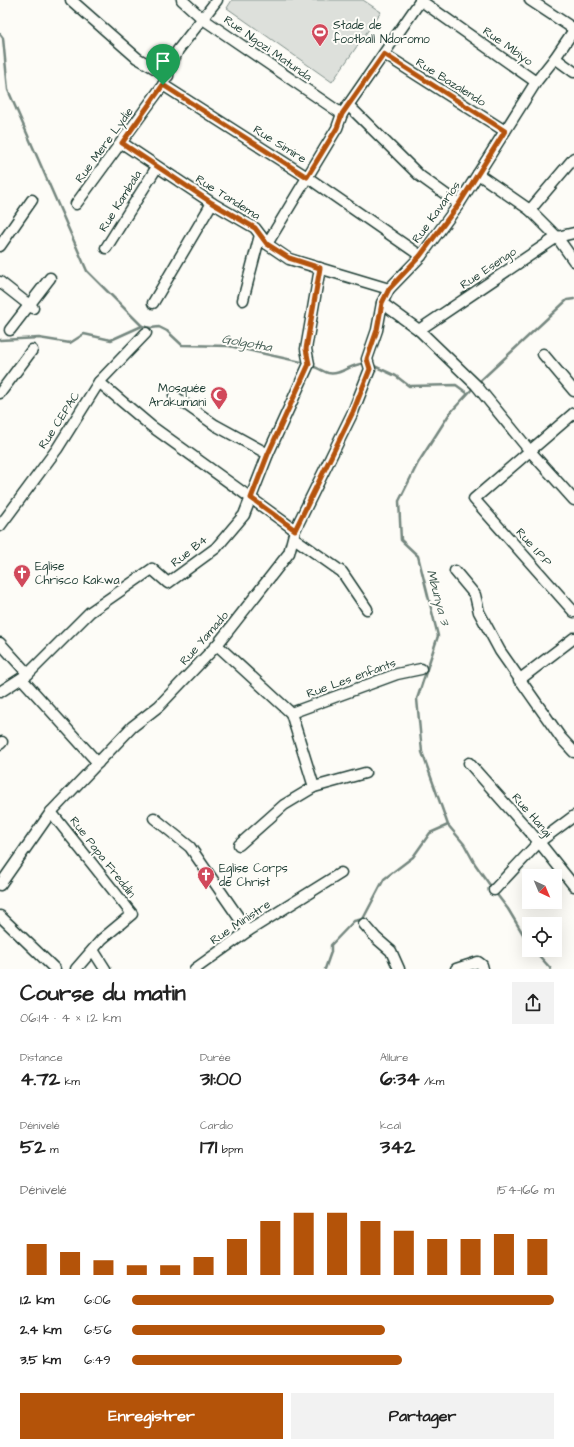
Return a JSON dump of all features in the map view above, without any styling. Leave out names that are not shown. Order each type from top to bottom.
[{"type":"street","name":"Rue Simire","points":[[71,0],[136,58],[166,81],[420,256]]},
{"type":"street","name":"Rue Ngozi Matunda","points":[[182,0],[203,19],[342,114]]},
{"type":"street","name":"Rue Mere Lydie","points":[[76,204],[166,81],[178,50],[217,0]]},
{"type":"street","points":[[267,244],[337,128],[342,114],[421,0]]},
{"type":"street","name":"Rue Mbiyo","points":[[421,0],[536,82],[574,30]]},
{"type":"street","points":[[530,0],[574,30]]},
{"type":"street","name":"Rue Bazalendo","points":[[384,54],[505,131]]},
{"type":"street","points":[[555,58],[574,72]]},
{"type":"street","name":"Rue Kavarios","points":[[370,369],[367,359],[377,330],[382,303],[389,289],[420,256],[459,204],[536,82]]},
{"type":"street","points":[[348,105],[420,176],[459,204]]},
{"type":"street","name":"Rue Tandema","points":[[122,143],[212,203],[255,228],[267,244],[289,258],[389,289]]},
{"type":"street","points":[[530,210],[574,158]]},
{"type":"street","name":"Rue Kambala","points":[[106,248],[157,167]]},
{"type":"street","points":[[478,174],[530,210],[557,237],[574,261]]},
{"type":"street","points":[[0,246],[32,200]]},
{"type":"street","points":[[153,303],[212,203]]},
{"type":"street","name":"Rue Esengo","points":[[420,330],[557,237],[574,232]]},
{"type":"street","points":[[243,300],[260,235]]},
{"type":"street","name":"Rue B4","points":[[0,692],[25,677],[90,612],[152,569],[168,583],[216,548],[244,515],[268,454],[309,364],[306,349],[320,268]]},
{"type":"street","points":[[10,330],[31,307],[50,278]]},
{"type":"street","points":[[0,282],[31,307]]},
{"type":"street","points":[[382,303],[420,330],[476,385],[530,451],[574,500]]},
{"type":"street","name":"Rue CEPAC","points":[[0,525],[57,449],[99,382],[146,333]]},
{"type":"street","points":[[0,393],[32,350]]},
{"type":"street","points":[[544,354],[574,391]]},
{"type":"street","name":"Rue Yamado","points":[[0,885],[51,812],[132,727],[159,706],[217,645],[289,553],[295,534],[347,426],[370,369]]},
{"type":"street","points":[[99,382],[151,426],[251,498],[342,572],[367,609]]},
{"type":"street","points":[[174,396],[215,425],[268,454]]},
{"type":"street","points":[[530,451],[574,413]]},
{"type":"street","name":"Rue I.P.P","points":[[530,451],[474,499],[574,612]]},
{"type":"street","points":[[455,571],[475,595],[479,612],[500,651],[519,680],[561,738],[574,752]]},
{"type":"street","points":[[519,680],[574,638]]},
{"type":"street","points":[[0,643],[25,677],[98,763]]},
{"type":"street","points":[[217,645],[291,713],[314,787]]},
{"type":"street","name":"Rue Les enfants","points":[[291,713],[397,674],[421,670]]},
{"type":"street","name":"Rue Hangi","points":[[469,763],[539,842],[574,886]]},
{"type":"street","points":[[239,845],[284,805],[314,787],[365,773]]},
{"type":"street","name":"Rue Papa Freddin","points":[[51,812],[132,914],[102,939],[93,950]]},
{"type":"street","points":[[494,890],[539,842],[574,816]]},
{"type":"street","points":[[154,818],[190,846],[248,930]]},
{"type":"street","name":"Rue Ministre","points":[[195,969],[248,930],[341,873]]},
{"type":"street","points":[[0,916],[55,969]]},
{"type":"street","points":[[364,924],[376,938],[391,951],[399,969]]},
{"type":"street","points":[[76,969],[93,950],[105,969]]},
{"type":"street","points":[[456,969],[480,966]]},
{"type":"shaded area","name":"Stade de football Ndoromo","points":[[232,0],[363,0],[381,12],[332,82],[227,8]]},
{"type":"waterway","points":[[0,34],[3,38],[8,90],[87,271],[142,326]]},
{"type":"waterway","name":"Mbunya 3","points":[[478,383],[567,300],[574,299]]},
{"type":"waterway","name":"Golgotha","points":[[0,340],[39,338],[70,343],[84,334],[111,340],[142,326],[151,328],[159,327],[167,331],[182,345],[229,346],[306,363]]},
{"type":"waterway","name":"Golgotha","points":[[310,365],[328,373],[338,373],[356,365],[365,364]]},
{"type":"waterway","name":"Golgotha","points":[[372,365],[396,376],[409,386],[456,385],[467,393]]},
{"type":"waterway","name":"Mbunya 3","points":[[474,387],[450,413],[418,463],[399,501],[401,540],[418,556],[438,636],[417,699],[422,752],[448,825],[464,844],[475,864],[492,888]]},
{"type":"waterway","points":[[325,969],[331,952],[331,945],[354,921],[363,919],[384,879],[413,857],[430,833],[448,825]]},
{"type":"waterway","name":"Mbunya 3","points":[[495,892],[508,909],[522,932]]},
{"type":"waterway","name":"Mbunya 3","points":[[540,957],[551,969]]},
{"type":"place","name":"Stade de football Ndoromo","points":[[320,47]]},
{"type":"place","name":"Mosquée Arakumani","points":[[219,410]]},
{"type":"place","name":"Eglise Chrisco Kakwa","points":[[22,588]]},
{"type":"place","name":"Eglise Corps de Christ","points":[[206,890]]},
{"type":"route","points":[[384,54],[505,131],[459,204],[420,256],[389,289],[382,303],[377,330],[367,359],[370,369],[353,412],[328,466],[295,530],[251,498],[268,454],[309,364],[306,349],[320,268],[289,258],[267,244],[255,228],[212,203],[122,143],[163,85],[307,177],[337,128],[342,114],[384,54]]}]
